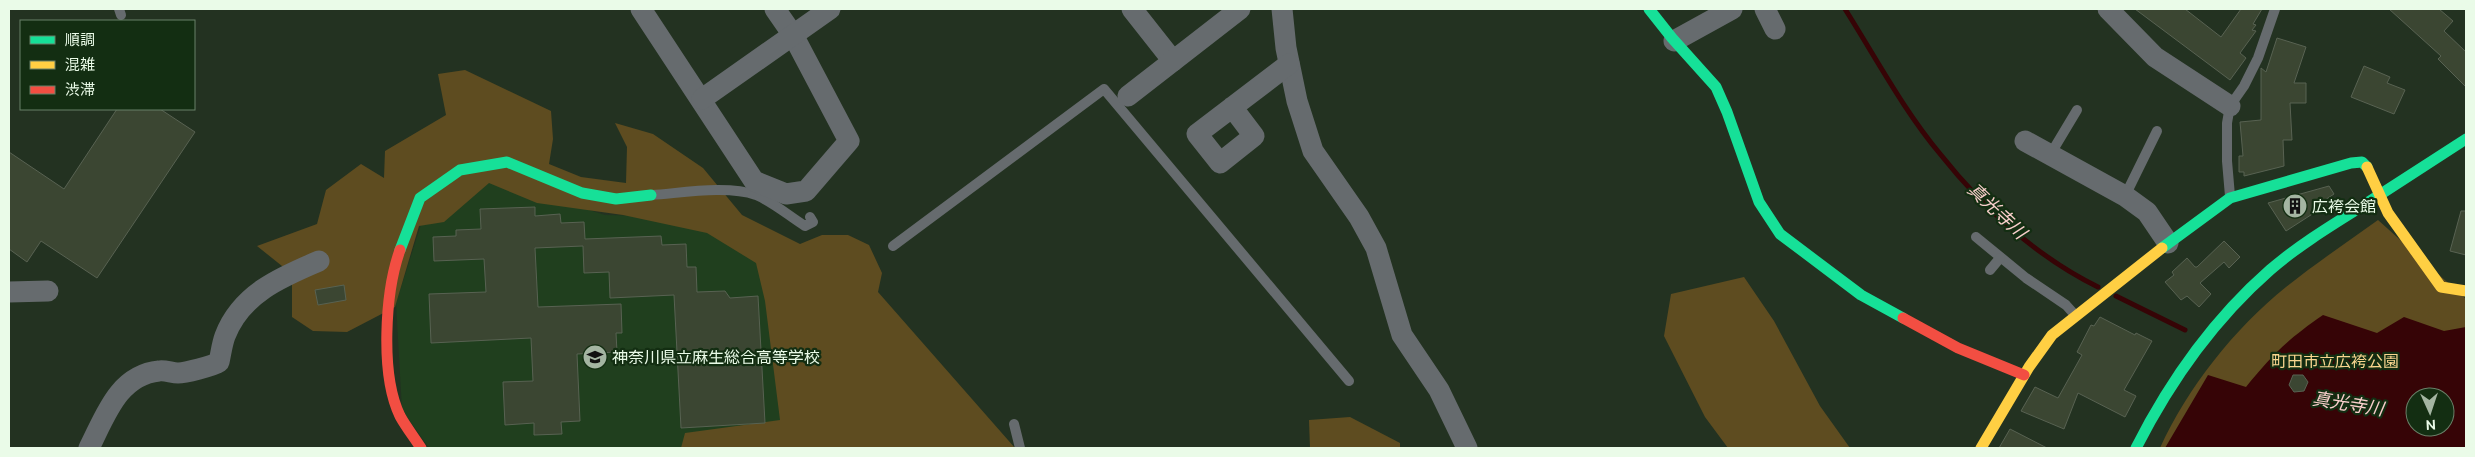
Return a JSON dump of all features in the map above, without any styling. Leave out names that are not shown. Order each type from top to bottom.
[{"type":"street","points":[[641,9],[702,99],[754,181],[786,194],[800,196],[849,141],[793,35],[775,9]]},
{"type":"street","points":[[702,99],[830,9]]},
{"type":"street","points":[[1132,9],[1173,61]]},
{"type":"street","points":[[1123,100],[1240,9]]},
{"type":"street","points":[[1282,9],[1289,64],[1313,151],[1359,217],[1376,248],[1402,335],[1439,390],[1467,448]]},
{"type":"street","points":[[1649,9],[1674,41],[1713,82],[1720,96],[1750,186],[1770,223],[1780,234],[1861,295],[1876,304],[1958,348],[2024,375]]},
{"type":"street","points":[[1674,41],[1732,9]]},
{"type":"street","points":[[1765,9],[1775,29]]},
{"type":"street","points":[[2108,9],[2155,57],[2230,106]]},
{"type":"street","points":[[1232,107],[1289,64]]},
{"type":"street","points":[[2136,448],[2159,404],[2185,364],[2226,314],[2271,270],[2297,249],[2466,138]]},
{"type":"street","points":[[2025,141],[2124,196],[2147,212],[2168,243]]},
{"type":"street","points":[[421,448],[400,416],[391,384],[386,332],[396,262],[420,198],[460,170],[507,162],[582,193],[616,199],[651,195]]},
{"type":"street","points":[[1981,448],[2024,375],[2052,335],[2118,285],[2168,243],[2230,198],[2357,162],[2366,164],[2388,213],[2442,287],[2466,291]]},
{"type":"street","points":[[89,448],[116,396],[128,383],[138,377],[159,371],[181,374],[193,369],[211,368],[219,362],[225,335],[255,294],[278,279],[319,261]]},
{"type":"street","points":[[9,292],[48,291]]},
{"type":"lane","points":[[2230,198],[2227,161],[2227,123],[2230,106],[2244,86],[2258,58],[2275,9]]},
{"type":"lane","points":[[893,246],[1104,89],[1123,100],[1349,381]]},
{"type":"lane","points":[[2050,155],[2077,110]]},
{"type":"lane","points":[[2124,196],[2156,131]]},
{"type":"lane","points":[[651,195],[716,190],[744,192],[756,195],[805,226],[813,222],[810,217]]},
{"type":"lane","points":[[1976,237],[2000,258],[2066,305],[2077,316]]},
{"type":"lane","points":[[1990,270],[2000,258]]},
{"type":"lane","points":[[1014,424],[1020,448]]},
{"type":"shaded area","name":"神奈川県立麻生総合高等学校","points":[[478,175],[605,215],[746,218],[812,448],[429,448],[402,410],[396,303],[424,215]]},
{"type":"green space","points":[[465,70],[551,111],[553,139],[549,164],[581,177],[626,183],[627,147],[615,123],[653,134],[703,168],[742,215],[800,244],[822,235],[848,235],[869,245],[882,273],[878,292],[1015,448],[681,448],[685,433],[780,420],[765,301],[756,263],[707,233],[623,215],[537,203],[489,183],[444,222],[419,226],[395,307],[347,332],[313,331],[292,317],[292,274],[257,246],[317,224],[326,190],[361,164],[384,178],[385,151],[446,115],[438,74]]},
{"type":"green space","name":"町田市立広袴公園","points":[[2378,220],[2466,299],[2466,448],[2160,448],[2171,425],[2198,381],[2231,340],[2267,303],[2320,261]]},
{"type":"green space","points":[[1744,277],[1774,321],[1820,406],[1850,448],[1728,448],[1705,417],[1664,336],[1671,294]]},
{"type":"green space","points":[[1350,417],[1400,443],[1400,448],[1310,448],[1309,420]]},
{"type":"water","name":"町田市立広袴公園","points":[[2323,315],[2377,333],[2404,317],[2444,331],[2466,327],[2466,448],[2165,448],[2208,375],[2246,387],[2290,340]]},
{"type":"building","points":[[2135,9],[2185,9],[2221,37],[2241,9],[2262,9],[2253,24],[2256,25],[2252,30],[2256,31],[2240,53],[2246,58],[2230,80]]},
{"type":"building","points":[[2389,9],[2439,9],[2453,21],[2444,31],[2466,52],[2466,87],[2438,59],[2441,56]]},
{"type":"building","points":[[2277,38],[2306,47],[2294,83],[2306,83],[2306,103],[2290,103],[2292,140],[2283,140],[2284,166],[2244,176],[2244,172],[2239,172],[2239,156],[2243,156],[2240,122],[2261,120],[2261,68],[2266,72]]},
{"type":"building","points":[[2364,66],[2390,77],[2387,83],[2405,90],[2394,114],[2351,97]]},
{"type":"building","points":[[116,110],[162,110],[195,132],[97,278],[41,241],[27,262],[9,249],[9,152],[64,189]]},
{"type":"building","name":"広袴会館","points":[[2329,186],[2334,194],[2322,202],[2324,204],[2316,209],[2317,211],[2286,231],[2268,203]]},
{"type":"building","points":[[535,207],[535,216],[560,214],[561,223],[584,222],[585,239],[661,236],[662,245],[686,244],[687,267],[696,267],[697,292],[725,291],[730,298],[758,296],[765,423],[681,428],[674,295],[610,298],[609,272],[584,273],[583,246],[535,248],[538,307],[621,304],[622,333],[616,333],[617,352],[577,354],[580,421],[561,422],[562,434],[534,435],[534,423],[505,425],[503,382],[533,381],[531,338],[431,343],[429,294],[486,292],[484,259],[434,261],[433,237],[456,236],[456,230],[481,229],[480,209]]},
{"type":"building","points":[[2461,211],[2466,211],[2466,255],[2450,251]]},
{"type":"building","points":[[2224,241],[2240,257],[2229,268],[2224,262],[2200,283],[2211,294],[2199,307],[2187,296],[2181,300],[2165,282],[2174,275],[2172,272],[2187,258],[2197,267]]},
{"type":"building","points":[[344,285],[346,300],[318,305],[315,290]]},
{"type":"building","points":[[2100,317],[2135,335],[2136,333],[2152,341],[2124,390],[2136,396],[2125,417],[2078,393],[2064,429],[2021,411],[2035,387],[2058,398],[2082,355],[2077,352],[2091,325],[2094,326]]},
{"type":"building","points":[[2293,375],[2303,375],[2308,382],[2304,391],[2294,392],[2289,385]]},
{"type":"building","points":[[2010,429],[2047,448],[1999,448]]},
{"type":"waterway","name":"真光寺川","points":[[1845,9],[1915,121],[1957,175],[2012,230],[2075,275],[2098,287]]},
{"type":"waterway","name":"真光寺川","points":[[2116,296],[2185,330]]},
{"type":"traffic: fast","points":[[1649,9],[1716,87],[1727,112],[1759,202],[1780,234],[1861,295],[1903,318]]},
{"type":"traffic: fast","points":[[2136,448],[2178,375],[2230,309],[2249,289],[2304,244],[2466,139]]},
{"type":"traffic: fast","points":[[400,250],[420,198],[460,170],[507,162],[582,193],[616,199],[651,195]]},
{"type":"traffic: fast","points":[[2162,248],[2230,198],[2351,163],[2362,162],[2367,167]]},
{"type":"traffic: slow","points":[[2367,167],[2388,213],[2441,287],[2466,291]]},
{"type":"traffic: slow","points":[[1981,448],[2029,367],[2052,335],[2162,248]]},
{"type":"traffic: jam","points":[[400,250],[388,310],[387,357],[389,379],[400,416],[421,448]]},
{"type":"traffic: jam","points":[[1903,318],[1958,348],[2024,375]]},
{"type":"place","name":"広袴会館","points":[[2295,206]]},
{"type":"place","name":"神奈川県立麻生総合高等学校","points":[[595,357]]}]
